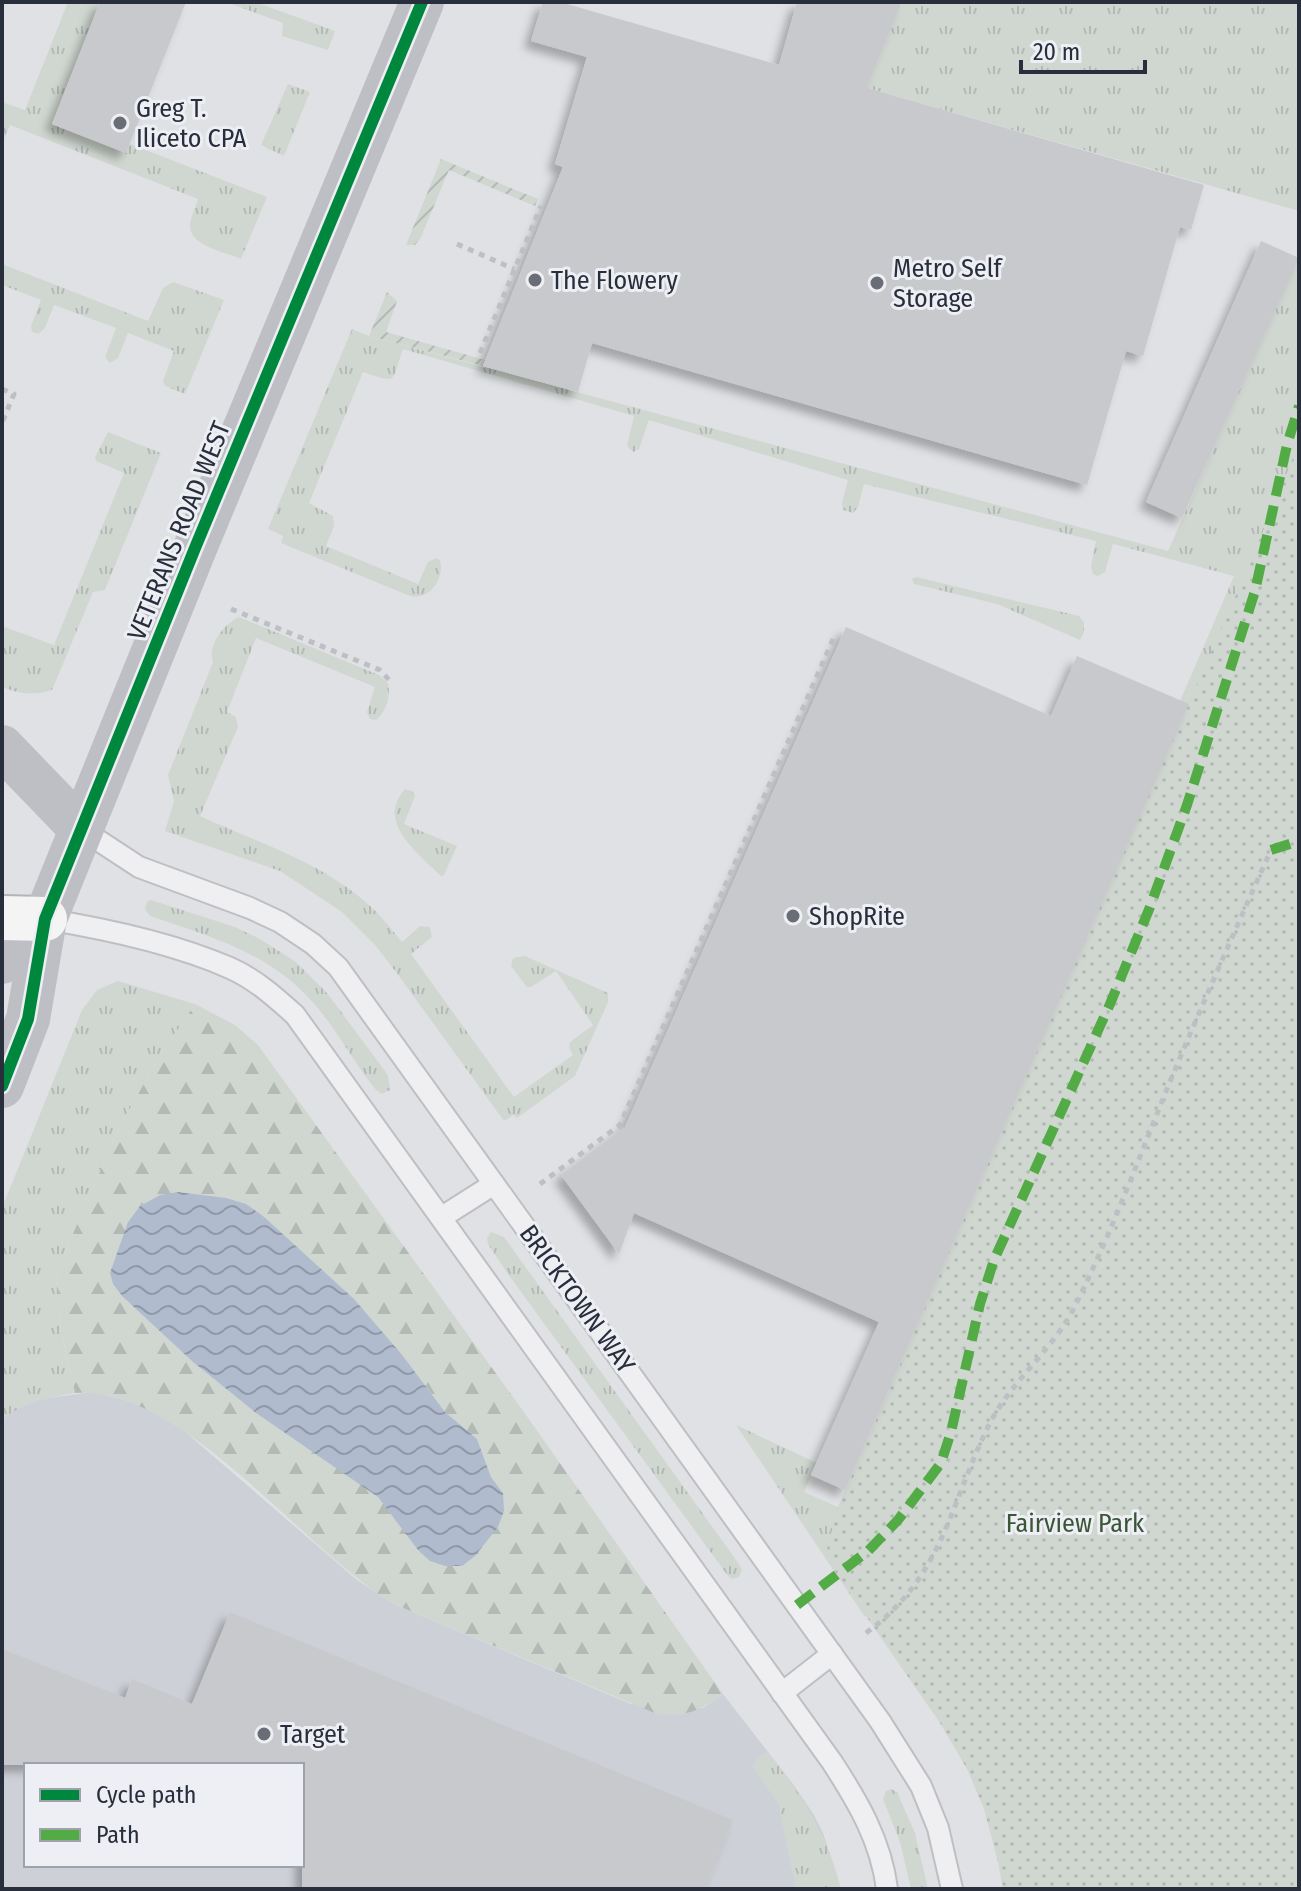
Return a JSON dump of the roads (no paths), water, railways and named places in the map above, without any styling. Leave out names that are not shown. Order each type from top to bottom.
[{"type":"highway","points":[[2,918],[45,919]]},
{"type":"street","name":"VETERANS ROAD WEST","points":[[2,1086],[28,1019],[45,919],[422,2]]},
{"type":"street","points":[[2,747],[81,829]]},
{"type":"street","name":"VETERANS ROAD WEST","points":[[2,962],[45,919]]},
{"type":"lane","name":"BRICKTOWN WAY","points":[[81,829],[139,867],[280,922],[313,944],[346,977],[880,1721],[921,1786],[938,1828],[952,1889]]},
{"type":"lane","points":[[45,919],[114,930],[230,968],[276,998],[295,1015],[859,1804],[875,1839],[887,1889]]},
{"type":"lane","points":[[442,1217],[494,1184]]},
{"type":"lane","points":[[782,1693],[832,1654]]},
{"type":"water","points":[[178,1192],[226,1198],[246,1204],[263,1216],[354,1299],[403,1356],[445,1412],[477,1439],[491,1477],[503,1493],[504,1511],[498,1527],[475,1556],[462,1566],[445,1566],[430,1561],[378,1497],[256,1413],[193,1362],[123,1297],[113,1284],[110,1273],[128,1222],[140,1206],[160,1195]]},
{"type":"place","name":"Greg T. Iliceto CPA","points":[[120,123]]},
{"type":"place","name":"The Flowery","points":[[535,280]]},
{"type":"place","name":"Metro Self Storage","points":[[877,283]]},
{"type":"place","name":"ShopRite","points":[[793,916]]},
{"type":"place","name":"Target","points":[[264,1734]]},
{"type":"park label","name":"Fairview Park","points":[[1075,1523]]}]
